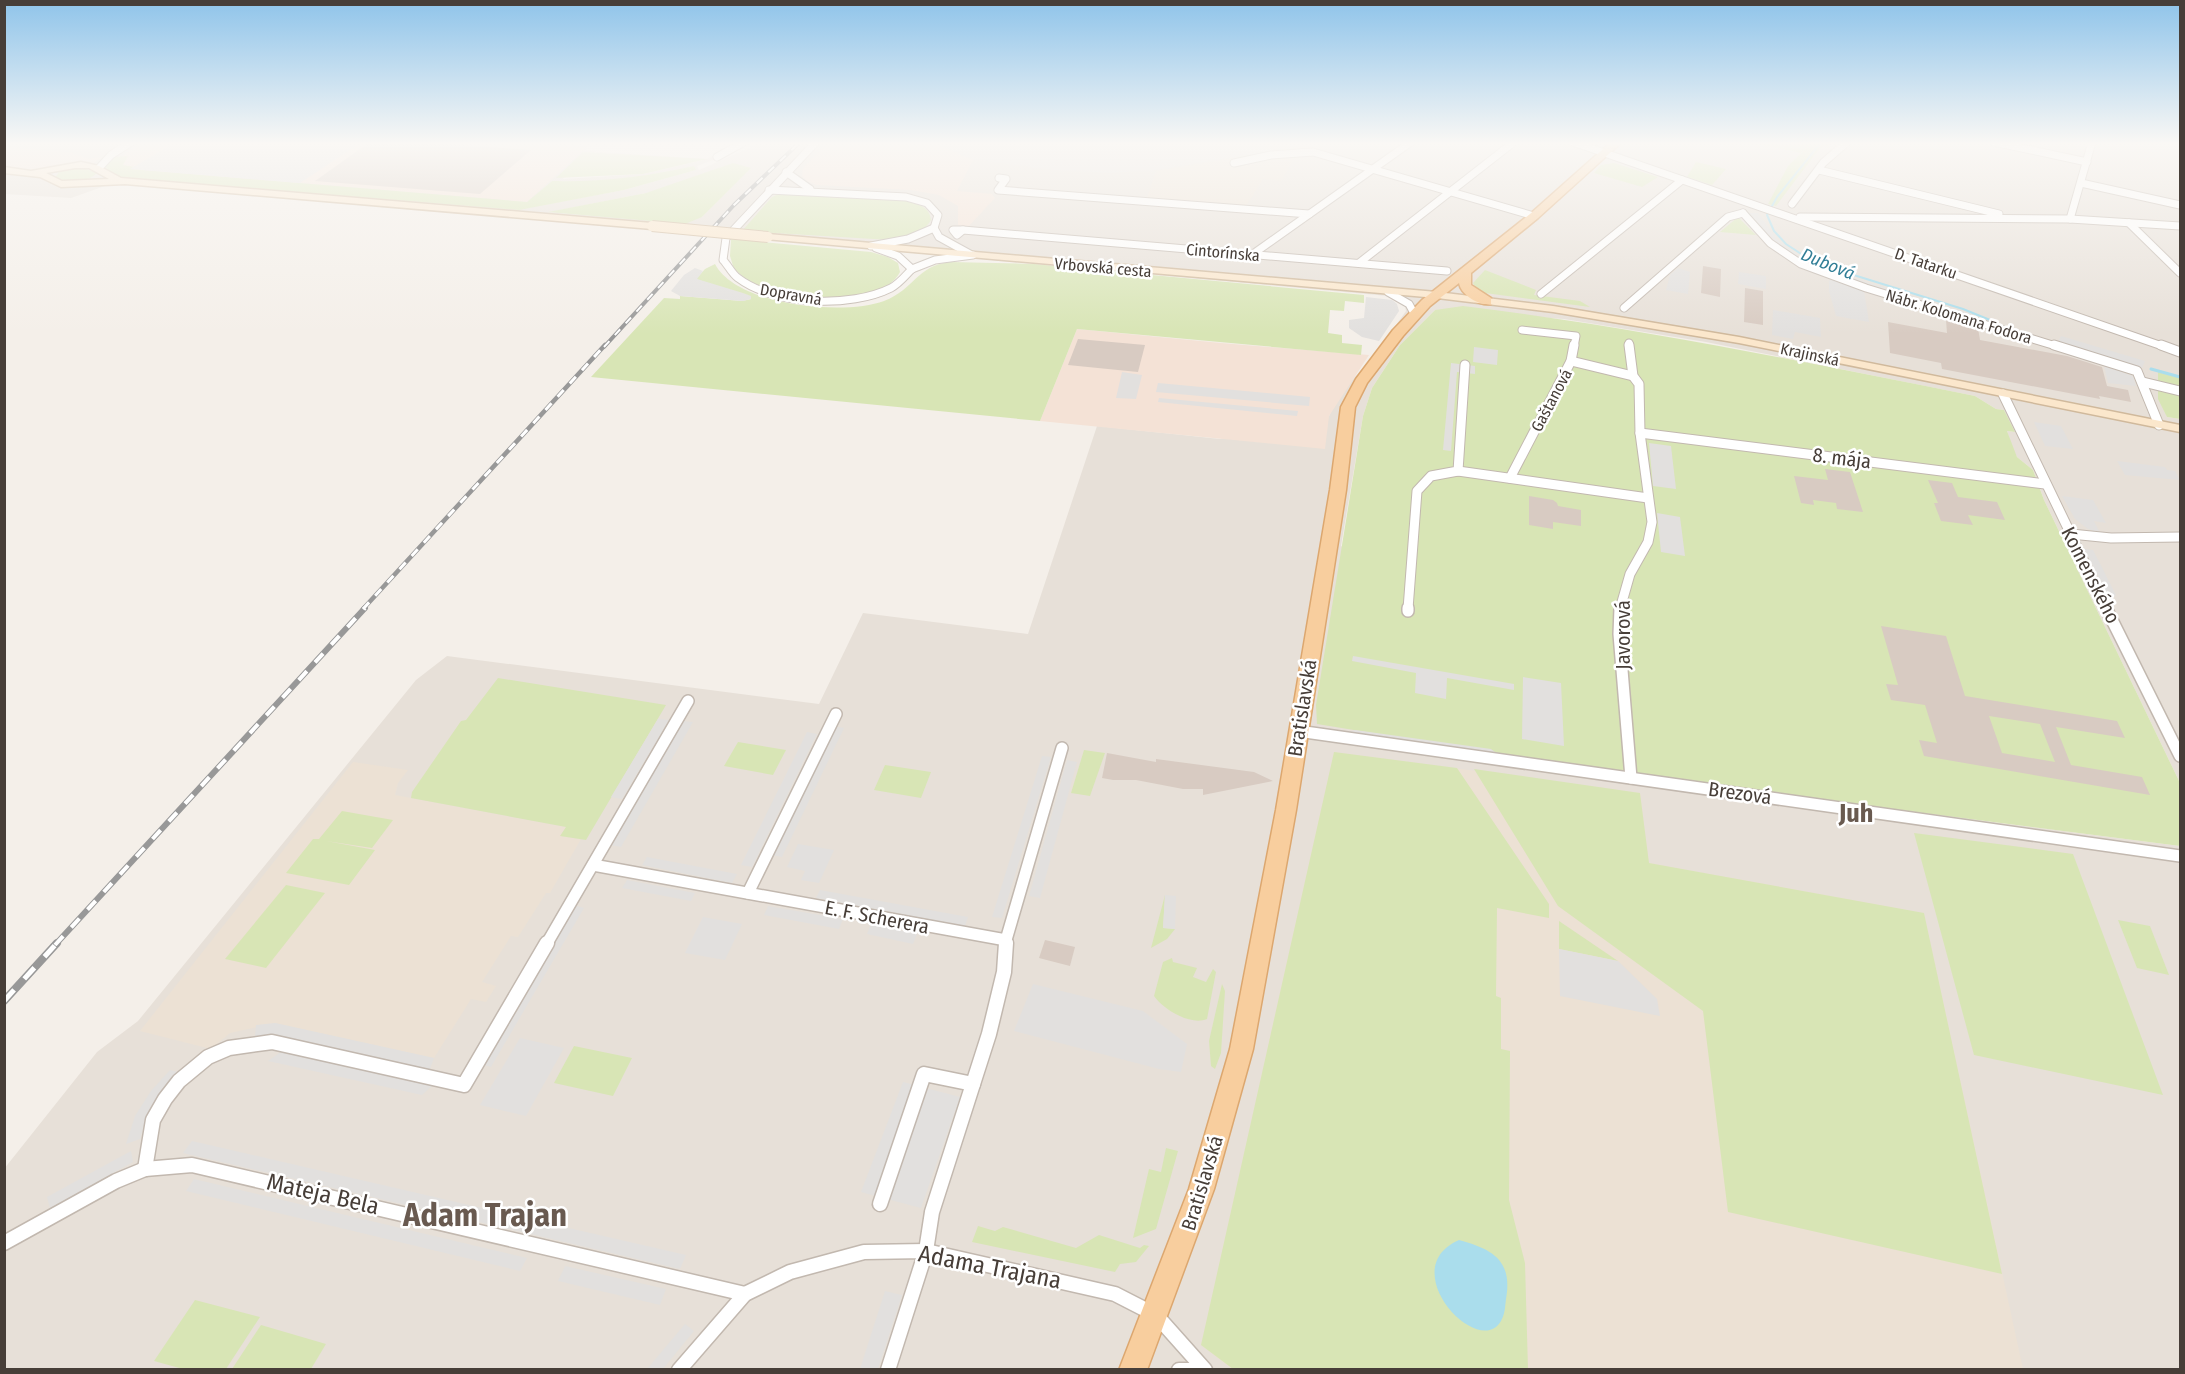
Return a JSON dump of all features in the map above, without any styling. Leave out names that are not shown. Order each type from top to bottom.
[{"type":"main road","name":"Vrbovská cesta","points":[[424,206],[1437,295]]},
{"type":"main road","name":"Bratislavská","points":[[1133,1370],[1180,1253],[1218,1129],[1246,1023],[1338,490],[1348,407],[1361,382],[1415,315],[1545,206]]},
{"type":"main road","points":[[1465,272],[1465,286],[1487,301]]},
{"type":"main road","name":"Krajinská","points":[[1437,295],[1711,334],[2181,429]]},
{"type":"street","name":"Dopravná","points":[[754,206],[734,228],[722,247],[722,260],[741,282],[766,292],[786,297],[849,301],[878,297],[895,289],[912,269]]},
{"type":"street","points":[[930,206],[938,215],[934,228],[937,235],[974,255]]},
{"type":"street","points":[[1207,206],[1309,214]]},
{"type":"street","points":[[1253,254],[1320,206]]},
{"type":"street","points":[[1359,263],[1431,206]]},
{"type":"street","points":[[1501,206],[1534,216]]},
{"type":"street","points":[[1541,294],[1650,206]]},
{"type":"street","points":[[1624,308],[1728,217],[1743,213],[1744,206]]},
{"type":"street","name":"D. Tatarku","points":[[1758,206],[2181,352]]},
{"type":"street","points":[[1962,206],[2009,218]]},
{"type":"street","points":[[2070,219],[2074,206]]},
{"type":"street","name":"Nábr. Kolomana Fodora","points":[[1743,213],[1770,243],[1801,264],[1866,288],[2137,371],[2143,382]]},
{"type":"street","points":[[1790,216],[2070,219],[2181,226]]},
{"type":"street","points":[[2129,224],[2181,273]]},
{"type":"street","points":[[870,246],[908,239],[934,228]]},
{"type":"street","name":"Cintorínska","points":[[963,230],[1447,271]]},
{"type":"street","points":[[870,246],[898,256],[912,269],[935,260],[974,255]]},
{"type":"street","points":[[1388,292],[1409,304],[1415,315]]},
{"type":"street","name":"Gaštanová","points":[[1509,478],[1571,362],[1576,336],[1522,330]]},
{"type":"street","name":"Javorová","points":[[1629,344],[1633,376],[1639,384],[1640,433],[1652,522],[1648,542],[1630,574],[1620,604],[1619,634],[1631,778]]},
{"type":"street","points":[[1571,362],[1633,376]]},
{"type":"street","points":[[1458,471],[1465,365]]},
{"type":"street","points":[[2143,382],[2181,391]]},
{"type":"street","points":[[2143,382],[2158,425]]},
{"type":"street","name":"Komenského","points":[[2003,394],[2044,484],[2181,756]]},
{"type":"street","name":"8. mája","points":[[1640,433],[2044,484]]},
{"type":"street","points":[[1408,611],[1417,491],[1431,476],[1458,471],[1648,498]]},
{"type":"street","points":[[2071,534],[2111,538],[2181,537]]},
{"type":"street","points":[[145,1169],[153,1120],[165,1099],[179,1081],[208,1057],[229,1048],[272,1042],[464,1085],[688,700]]},
{"type":"street","points":[[748,893],[836,714]]},
{"type":"street","name":"Brezová","points":[[1298,731],[2181,856]]},
{"type":"street","points":[[888,1370],[926,1251],[932,1212],[995,1011],[1004,972],[1006,940],[1062,748]]},
{"type":"street","name":"E. F. Scherera","points":[[593,865],[1006,940]]},
{"type":"street","points":[[880,1204],[924,1074],[973,1084]]},
{"type":"street","name":"Mateja Bela","points":[[4,1243],[116,1181],[145,1169],[169,1165],[192,1165],[745,1294]]},
{"type":"street","name":"Adama Trajana","points":[[679,1370],[745,1294],[790,1272],[864,1252],[926,1251],[1115,1294],[1156,1315]]},
{"type":"street","points":[[1156,1315],[1204,1370]]},
{"type":"street","points":[[1179,1370],[1193,1370]]},
{"type":"shaded area","points":[[396,206],[523,206],[520,209],[536,206],[580,206],[550,212],[702,217],[713,206],[2180,206],[2180,378],[2158,372],[2167,417],[2180,419],[2180,783],[2044,500],[2033,470],[2017,457],[2012,447],[2007,431],[2014,432],[2004,410],[1996,409],[1975,396],[1706,342],[1564,319],[1435,310],[1400,345],[1372,388],[1363,416],[1341,546],[1636,776],[2180,846],[2180,1369],[5,1369],[4,1169],[97,1052],[138,1021],[416,680],[447,656],[819,704],[863,613],[1028,634],[1097,426],[1220,439],[1329,416],[1339,395],[1377,352],[1406,311],[1404,302],[1388,296]]},
{"type":"shaded area","points":[[958,206],[987,206],[968,227],[958,225]]},
{"type":"shaded area","points":[[1748,213],[1758,213],[1777,239],[1804,260],[1853,278],[1971,314],[1988,323],[1805,264],[1770,240]]},
{"type":"shaded area","points":[[695,268],[703,271],[697,279],[743,293],[751,296],[751,299],[743,301],[680,296],[671,291],[684,275]]},
{"type":"shaded area","points":[[1678,268],[1690,272],[1688,294],[1666,290],[1670,275]]},
{"type":"shaded area","points":[[1739,272],[1766,276],[1766,289],[1738,284]]},
{"type":"shaded area","points":[[1833,279],[1864,291],[1869,322],[1836,316],[1829,291],[1829,281]]},
{"type":"shaded area","points":[[1366,297],[1392,300],[1397,304],[1399,311],[1379,341],[1362,337],[1349,328],[1349,320],[1364,318]]},
{"type":"shaded area","points":[[1773,310],[1820,318],[1821,337],[1795,332],[1793,339],[1772,335]]},
{"type":"shaded area","points":[[1077,329],[1369,355],[1329,416],[1325,449],[1040,421]]},
{"type":"shaded area","points":[[2061,336],[2145,361],[2142,368],[2058,342]]},
{"type":"shaded area","points":[[1474,347],[1498,350],[1497,365],[1473,362]]},
{"type":"shaded area","points":[[1451,363],[1475,366],[1475,374],[1457,372],[1451,451],[1443,450]]},
{"type":"shaded area","points":[[2104,366],[2133,376],[2136,386],[2108,383]]},
{"type":"shaded area","points":[[1122,372],[1142,375],[1136,399],[1116,398]]},
{"type":"shaded area","points":[[1158,383],[1310,397],[1309,406],[1156,392]]},
{"type":"shaded area","points":[[1159,398],[1298,411],[1297,416],[1158,402]]},
{"type":"shaded area","points":[[2034,422],[2061,426],[2073,449],[2045,446]]},
{"type":"shaded area","points":[[1649,443],[1671,446],[1676,489],[1653,486]]},
{"type":"shaded area","points":[[2117,461],[2165,467],[2167,470],[2175,471],[2180,480],[2125,475]]},
{"type":"shaded area","points":[[2062,496],[2093,500],[2106,523],[2094,521],[2100,533],[2088,529],[2075,519]]},
{"type":"shaded area","points":[[1657,513],[1680,517],[1685,556],[1661,552]]},
{"type":"shaded area","points":[[2084,549],[2093,550],[2116,595],[2110,599]]},
{"type":"shaded area","points":[[1353,656],[1514,684],[1514,690],[1447,678],[1446,699],[1415,693],[1416,673],[1352,661]]},
{"type":"shaded area","points":[[1523,677],[1561,683],[1564,746],[1522,739]]},
{"type":"shaded area","points":[[658,719],[669,720],[622,799],[611,797]]},
{"type":"shaded area","points":[[683,721],[693,722],[621,847],[610,845]]},
{"type":"shaded area","points":[[833,726],[844,728],[782,857],[771,855]]},
{"type":"shaded area","points":[[1355,730],[1491,749],[1499,755],[1345,733]]},
{"type":"shaded area","points":[[807,732],[817,734],[752,867],[741,865]]},
{"type":"shaded area","points":[[1334,752],[1640,793],[1649,863],[1924,913],[2023,1369],[1233,1370],[1201,1345]]},
{"type":"shaded area","points":[[1042,756],[1051,757],[1002,918],[992,917]]},
{"type":"shaded area","points":[[1067,760],[1077,762],[1040,898],[1029,896]]},
{"type":"shaded area","points":[[353,762],[408,770],[398,783],[395,795],[566,827],[561,836],[581,839],[550,893],[546,893],[518,937],[511,936],[482,982],[496,986],[486,1002],[471,999],[434,1058],[275,1023],[230,1033],[211,1049],[140,1031]]},
{"type":"shaded area","points":[[798,844],[834,850],[819,883],[801,880],[805,871],[787,867]]},
{"type":"shaded area","points":[[647,857],[737,874],[732,883],[642,865]]},
{"type":"shaded area","points":[[627,880],[695,893],[691,901],[622,888]]},
{"type":"shaded area","points":[[820,890],[968,917],[965,926],[816,898]]},
{"type":"shaded area","points":[[1165,895],[1176,896],[1175,929],[1163,928]]},
{"type":"shaded area","points":[[574,905],[584,908],[491,1067],[480,1064]]},
{"type":"shaded area","points":[[768,906],[843,919],[839,929],[764,915]]},
{"type":"shaded area","points":[[703,917],[742,924],[725,960],[685,953]]},
{"type":"shaded area","points":[[871,924],[917,934],[913,944],[867,934]]},
{"type":"shaded area","points":[[1559,949],[1618,961],[1657,999],[1660,1016],[1560,996]]},
{"type":"shaded area","points":[[1033,984],[1143,1011],[1187,1044],[1181,1072],[1159,1069],[1014,1031]]},
{"type":"shaded area","points":[[275,1023],[434,1058],[429,1071],[274,1036],[255,1036],[256,1025]]},
{"type":"shaded area","points":[[520,1038],[564,1048],[526,1116],[480,1105]]},
{"type":"shaded area","points":[[281,1052],[434,1084],[422,1095],[268,1061]]},
{"type":"shaded area","points":[[170,1070],[181,1073],[147,1116],[140,1139],[126,1144],[135,1116],[151,1091]]},
{"type":"shaded area","points":[[903,1082],[960,1097],[921,1208],[861,1192]]},
{"type":"shaded area","points":[[192,1141],[686,1255],[680,1269],[183,1153]]},
{"type":"shaded area","points":[[131,1151],[133,1162],[50,1208],[47,1197]]},
{"type":"shaded area","points":[[194,1179],[527,1258],[520,1271],[186,1191]]},
{"type":"shaded area","points":[[565,1266],[666,1289],[660,1305],[558,1281]]},
{"type":"shaded area","points":[[885,1291],[902,1295],[878,1369],[860,1369]]},
{"type":"shaded area","points":[[685,1324],[694,1331],[663,1369],[647,1369]]},
{"type":"green space","points":[[471,206],[539,206],[519,210]]},
{"type":"green space","points":[[578,206],[713,206],[702,217],[685,224],[548,212]]},
{"type":"green space","points":[[764,206],[921,206],[930,214],[931,220],[918,232],[890,240],[742,231]]},
{"type":"green space","points":[[1738,217],[1756,235],[1720,232]]},
{"type":"green space","points":[[731,239],[871,252],[898,263],[900,272],[890,284],[875,292],[856,296],[836,298],[795,294],[757,285],[734,269],[730,256]]},
{"type":"green space","points":[[950,262],[1034,264],[1364,295],[1364,303],[1345,301],[1344,311],[1330,310],[1328,333],[1342,335],[1342,343],[1362,345],[1361,355],[1077,329],[1040,421],[591,377],[664,298],[680,299],[680,296],[742,301],[751,299],[696,279],[705,269],[715,264],[727,278],[745,290],[768,298],[793,304],[844,307],[884,301],[903,290],[930,268]]},
{"type":"green space","points":[[1485,270],[1536,290],[1534,295],[1580,301],[1590,307],[1485,293],[1476,289],[1473,283]]},
{"type":"green space","points":[[1463,306],[1592,324],[1783,358],[1975,396],[1996,409],[2004,410],[2015,432],[2007,431],[2017,457],[2033,470],[2044,500],[2180,783],[2180,846],[1636,776],[1317,724],[1316,705],[1363,416],[1372,388],[1400,345],[1435,310]]},
{"type":"green space","points":[[2158,372],[2180,378],[2180,419],[2167,417],[2158,399]]},
{"type":"green space","points":[[498,678],[666,705],[586,840],[560,836],[566,827],[411,798],[412,792],[461,721],[466,720]]},
{"type":"green space","points":[[738,742],[786,750],[773,775],[724,766]]},
{"type":"green space","points":[[1084,750],[1105,753],[1090,796],[1071,793]]},
{"type":"green space","points":[[1334,752],[1457,768],[1549,904],[1549,918],[1497,908],[1496,996],[1501,998],[1501,1049],[1510,1051],[1509,1200],[1525,1263],[1528,1369],[1233,1369],[1201,1345]]},
{"type":"green space","points":[[885,765],[931,772],[921,798],[874,790]]},
{"type":"green space","points":[[1474,769],[1640,793],[1649,863],[1924,913],[2002,1274],[1728,1212],[1703,1011],[1558,906]]},
{"type":"green space","points":[[342,811],[393,820],[372,848],[326,841],[375,850],[349,885],[286,873],[313,839],[319,839]]},
{"type":"green space","points":[[1914,833],[2073,854],[2163,1095],[1974,1055]]},
{"type":"green space","points":[[286,885],[325,893],[266,968],[225,959]]},
{"type":"green space","points":[[1165,895],[1163,928],[1175,929],[1167,939],[1151,948]]},
{"type":"green space","points":[[2118,920],[2150,926],[2169,975],[2137,968]]},
{"type":"green space","points":[[1559,921],[1618,961],[1559,949]]},
{"type":"green space","points":[[1172,958],[1173,962],[1197,968],[1193,977],[1206,982],[1213,969],[1216,972],[1207,1019],[1200,1021],[1177,1015],[1154,996],[1163,962]]},
{"type":"green space","points":[[1222,984],[1225,991],[1221,1053],[1215,1069],[1211,1066],[1209,1041]]},
{"type":"green space","points":[[574,1046],[632,1058],[613,1096],[554,1083]]},
{"type":"green space","points":[[1166,1148],[1178,1151],[1156,1229],[1133,1238],[1149,1169],[1161,1172]]},
{"type":"green space","points":[[978,1226],[995,1231],[1003,1227],[1076,1248],[1099,1235],[1140,1248],[1144,1245],[1149,1246],[1136,1262],[1120,1264],[1115,1272],[972,1242]]},
{"type":"green space","points":[[195,1300],[260,1317],[226,1369],[183,1369],[154,1361]]},
{"type":"green space","points":[[261,1325],[326,1344],[311,1369],[232,1369]]},
{"type":"water","points":[[1459,1240],[1490,1252],[1503,1266],[1507,1286],[1505,1308],[1501,1321],[1490,1330],[1476,1329],[1461,1320],[1447,1306],[1437,1289],[1435,1270],[1441,1253]]},
{"type":"building","points":[[1703,266],[1721,269],[1720,297],[1701,293]]},
{"type":"building","points":[[1745,288],[1763,291],[1763,325],[1744,322]]},
{"type":"building","points":[[1946,320],[1978,328],[1980,340],[2067,356],[2102,367],[2107,386],[2128,390],[2131,402],[2099,396],[2100,399],[1942,369],[1941,363],[1890,353],[1888,322],[1947,333]]},
{"type":"building","points":[[1078,339],[1145,345],[1138,372],[1068,365]]},
{"type":"building","points":[[1825,469],[1850,472],[1863,512],[1837,509],[1836,503],[1813,500],[1814,505],[1801,503],[1794,476],[1828,480]]},
{"type":"building","points":[[1928,480],[1952,483],[1958,497],[1997,502],[2005,520],[1968,515],[1973,525],[1941,521],[1934,503],[1938,503]]},
{"type":"building","points":[[1529,496],[1553,500],[1558,506],[1581,510],[1581,526],[1553,522],[1553,529],[1529,525]]},
{"type":"building","points":[[1881,626],[1946,636],[1965,696],[2117,721],[2125,738],[2056,727],[2071,765],[2142,777],[2150,795],[1924,756],[1919,740],[1937,743],[1925,705],[1891,700],[1886,684],[1898,685]],"holes":[[[1989,716],[2040,724],[2055,762],[2002,753]]]},
{"type":"building","points":[[1107,753],[1156,762],[1156,759],[1254,772],[1273,781],[1203,795],[1203,789],[1183,789],[1136,780],[1113,780],[1102,778]]},
{"type":"building","points":[[1045,940],[1075,947],[1070,966],[1039,958]]},
{"type":"waterway","name":"Dubová","points":[[1772,206],[1767,215],[1774,231],[1786,244],[1815,263],[1963,309],[1995,322]]},
{"type":"waterway","name":"Dubová","points":[[2151,369],[2180,377]]},
{"type":"railway","points":[[604,347],[733,206]]},
{"type":"railway","points":[[363,609],[605,345]]},
{"type":"railway","points":[[55,945],[365,608]]},
{"type":"railway","points":[[4,1001],[57,943]]},
{"type":"district","name":"Juh","points":[[1856,813]]},
{"type":"district","name":"Adam Trajan","points":[[485,1215]]}]
